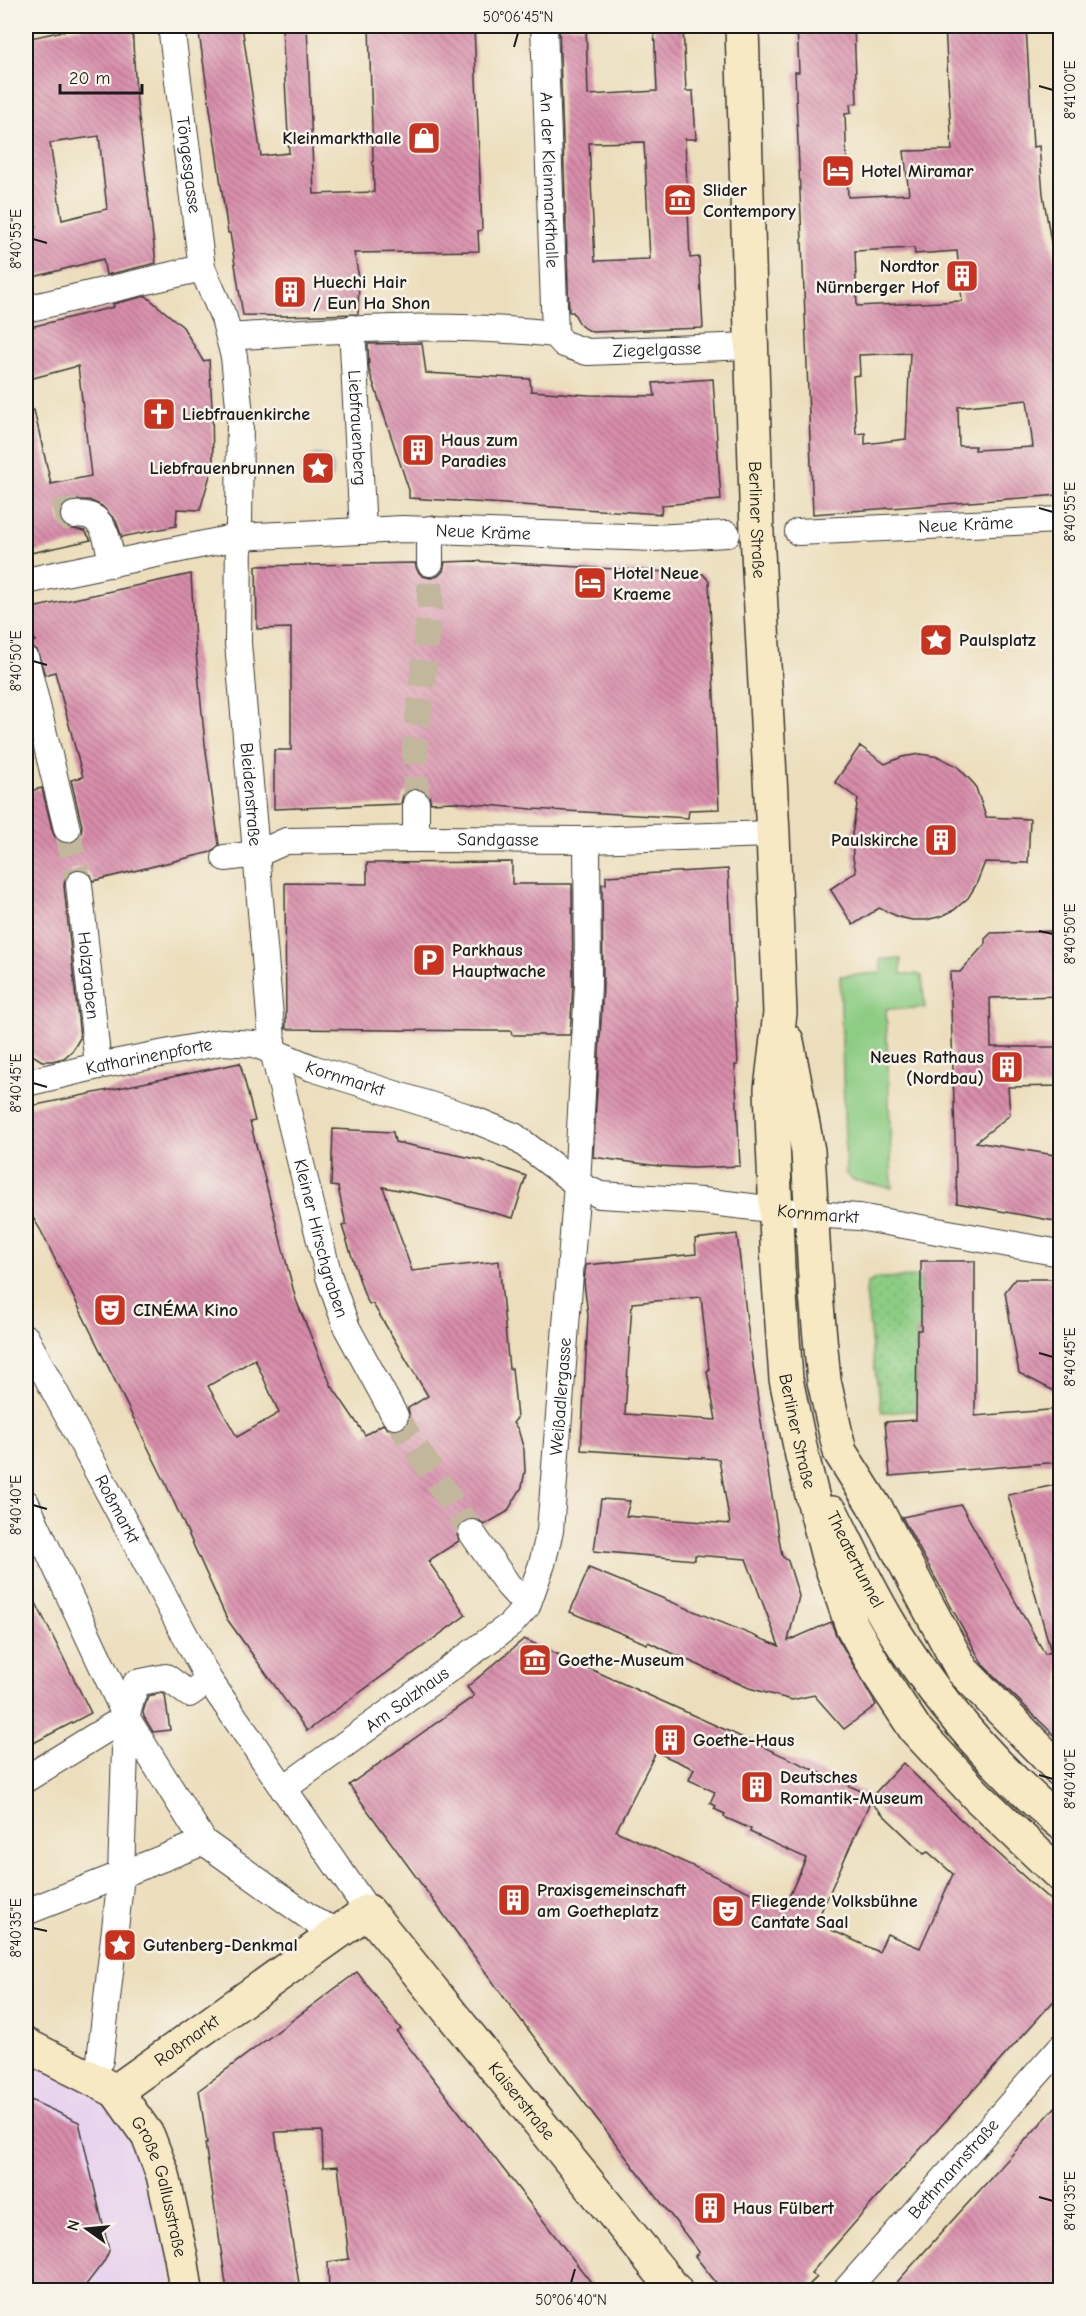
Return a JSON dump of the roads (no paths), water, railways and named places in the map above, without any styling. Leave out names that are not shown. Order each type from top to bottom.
[{"type":"main road","name":"Berliner Straße","points":[[742,26],[757,533],[780,1013],[771,1089],[775,1209],[786,1379],[802,1456],[828,1557],[852,1626],[882,1679],[915,1729],[935,1753],[1060,1875]]},
{"type":"main road","name":"Berliner Straße","points":[[780,1013],[808,1151],[824,1382],[840,1452],[878,1512],[962,1670],[1060,1770]]},
{"type":"main road","name":"Theatertunnel","points":[[840,1452],[843,1483],[859,1530],[916,1661]]},
{"type":"main road","name":"Theatertunnel","points":[[802,1456],[854,1561],[890,1624],[944,1702],[1000,1766],[1060,1822]]},
{"type":"main road","name":"Roßmarkt","points":[[116,2091],[368,1911]]},
{"type":"main road","name":"Kaiserstraße","points":[[368,1911],[675,2290]]},
{"type":"main road","points":[[26,2045],[116,2091]]},
{"type":"main road","name":"Große Gallusstraße","points":[[116,2091],[148,2136],[157,2156],[174,2221],[186,2290]]},
{"type":"street","name":"Töngesgasse","points":[[171,26],[202,268]]},
{"type":"street","name":"An der Kleinmarkthalle","points":[[544,26],[559,339]]},
{"type":"street","points":[[26,309],[202,268],[224,318],[234,357],[240,415],[238,537]]},
{"type":"street","points":[[229,337],[356,328],[464,327],[559,339]]},
{"type":"street","name":"Liebfrauenberg","points":[[356,328],[363,530]]},
{"type":"street","name":"Ziegelgasse","points":[[559,339],[587,352],[752,346]]},
{"type":"street","points":[[74,515],[86,513],[95,518],[106,533],[112,564]]},
{"type":"street","name":"Neue Kräme","points":[[798,532],[1060,520]]},
{"type":"street","points":[[430,529],[430,562]]},
{"type":"street","name":"Neue Kräme","points":[[26,581],[238,537],[430,529],[654,538],[727,534]]},
{"type":"street","name":"Bleidenstraße","points":[[238,537],[238,643],[273,1051]]},
{"type":"street","points":[[26,660],[66,829]]},
{"type":"street","points":[[416,803],[416,839]]},
{"type":"street","name":"Sandgasse","points":[[225,858],[257,854],[286,842],[416,839],[587,840],[773,834]]},
{"type":"street","points":[[577,1185],[588,985],[587,840]]},
{"type":"street","name":"Holzgraben","points":[[79,884],[98,1066]]},
{"type":"street","name":"Katharinenpforte","points":[[26,1083],[98,1066],[222,1042],[255,1044],[273,1051]]},
{"type":"street","name":"Kornmarkt","points":[[273,1051],[312,1068],[465,1116],[514,1137],[577,1185],[600,1195],[702,1201],[811,1214],[859,1217],[1060,1253]]},
{"type":"street","name":"Kleiner Hirschgraben","points":[[273,1051],[336,1297],[347,1328],[395,1416]]},
{"type":"street","name":"Weißadlergasse","points":[[526,1606],[542,1564],[550,1531],[577,1185]]},
{"type":"street","name":"Roßmarkt","points":[[26,1338],[209,1680],[368,1911]]},
{"type":"street","points":[[26,1503],[126,1717],[204,1842],[316,1922],[339,1931]]},
{"type":"street","points":[[472,1533],[508,1585],[526,1606]]},
{"type":"street","name":"Am Salzhaus","points":[[283,1789],[510,1624],[526,1606]]},
{"type":"street","points":[[100,2060],[121,1876],[126,1717],[136,1683],[166,1677],[189,1694],[209,1680]]},
{"type":"street","points":[[26,1779],[126,1717]]},
{"type":"street","points":[[26,1912],[204,1842]]},
{"type":"street","name":"Bethmannstraße","points":[[846,2290],[1060,2048]]},
{"type":"water","name":"Liebfrauenbrunnen","points":[[318,455],[324,456],[332,464],[332,476],[324,484],[318,485],[312,484],[304,476],[303,470],[304,464],[312,456]]},
{"type":"tunnel","points":[[64,499],[67,517],[74,515]]},
{"type":"tunnel","points":[[416,803],[415,747],[430,607],[430,563]]},
{"type":"tunnel","points":[[67,829],[79,884]]},
{"type":"tunnel","points":[[395,1416],[472,1533]]},
{"type":"tram line","points":[[1060,26],[1060,32]]},
{"type":"place","name":"Kleinmarkthalle","points":[[424,138]]},
{"type":"place","name":"Hotel Miramar","points":[[838,171]]},
{"type":"place","name":"Slider Contempory","points":[[680,200]]},
{"type":"place","name":"Nordtor Nürnberger Hof","points":[[962,276]]},
{"type":"place","name":"Huechi Hair / Eun Ha Shon","points":[[290,292]]},
{"type":"place","name":"Liebfrauenkirche","points":[[159,414]]},
{"type":"place","name":"Haus zum Paradies","points":[[418,450]]},
{"type":"place","name":"Liebfrauenbrunnen","points":[[318,468]]},
{"type":"place","name":"Hotel Neue Kraeme","points":[[590,583]]},
{"type":"place","name":"Paulsplatz","points":[[936,640]]},
{"type":"place","name":"Paulskirche","points":[[941,840]]},
{"type":"place","name":"Parkhaus Hauptwache","points":[[429,960]]},
{"type":"place","name":"Neues Rathaus (Nordbau)","points":[[1007,1067]]},
{"type":"place","name":"CINÉMA Kino","points":[[110,1310]]},
{"type":"place","name":"Goethe-Museum","points":[[535,1660]]},
{"type":"place","name":"Goethe-Haus","points":[[670,1740]]},
{"type":"place","name":"Deutsches Romantik-Museum","points":[[757,1787]]},
{"type":"place","name":"Praxisgemeinschaft am Goetheplatz","points":[[514,1900]]},
{"type":"place","name":"Fliegende Volksbühne Cantate Saal","points":[[728,1911]]},
{"type":"place","name":"Gutenberg-Denkmal","points":[[120,1945]]},
{"type":"place","name":"Haus Fülbert","points":[[710,2208]]}]
